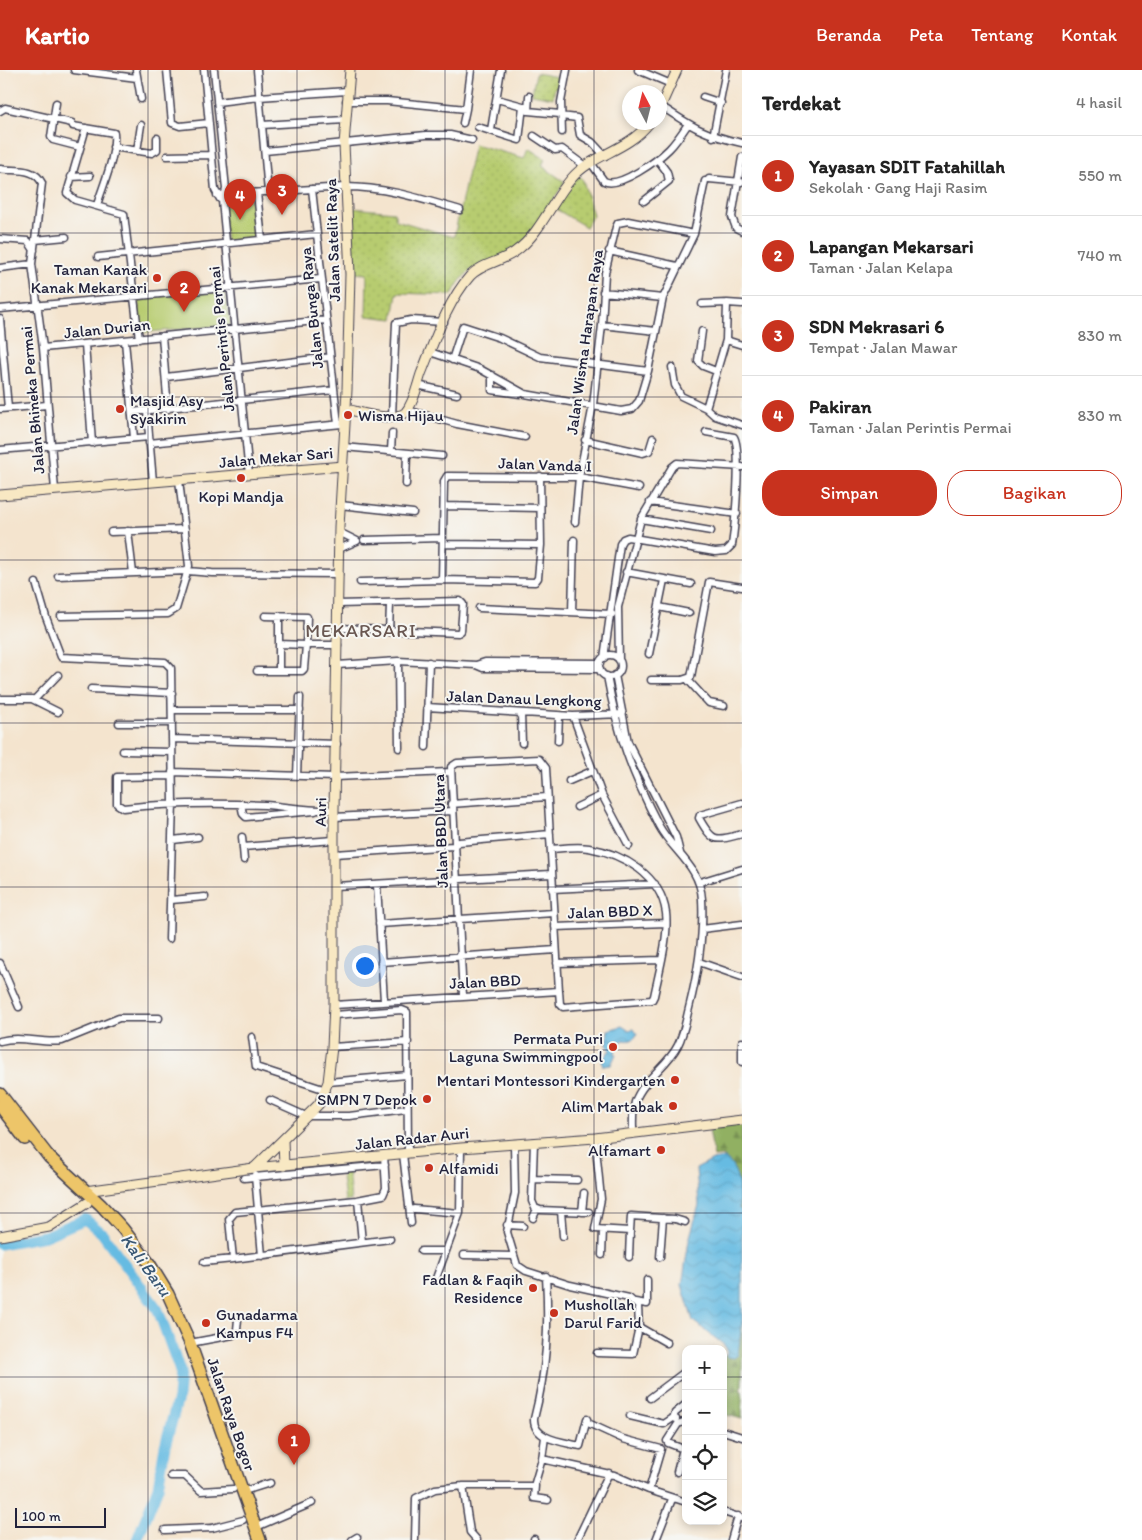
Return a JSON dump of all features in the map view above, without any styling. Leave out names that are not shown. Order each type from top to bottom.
[{"type":"highway","name":"Jalan Raya Bogor","points":[[0,1094],[14,1119],[47,1166],[118,1234],[156,1286],[172,1316],[208,1404]]},
{"type":"highway","name":"Jalan Raya Bogor","points":[[0,1106],[49,1157],[114,1219],[149,1262],[174,1304],[190,1343],[237,1491],[260,1540]]},
{"type":"highway","name":"Jalan Raya Bogor","points":[[237,1491],[243,1520],[251,1540]]},
{"type":"street","points":[[74,70],[137,78]]},
{"type":"street","points":[[136,70],[141,99]]},
{"type":"street","points":[[167,70],[172,123],[180,126],[209,123]]},
{"type":"street","name":"Jalan Perintis Permai","points":[[204,70],[211,155],[220,198],[249,474]]},
{"type":"street","points":[[214,70],[226,195]]},
{"type":"street","points":[[257,70],[268,192]]},
{"type":"street","name":"Jalan Satelit Raya","points":[[346,409],[350,274],[344,144],[350,70]]},
{"type":"street","points":[[463,123],[472,70]]},
{"type":"street","points":[[491,130],[501,70]]},
{"type":"street","points":[[562,132],[560,115],[567,70]]},
{"type":"street","points":[[638,70],[671,84]]},
{"type":"street","points":[[667,93],[677,70]]},
{"type":"street","points":[[713,137],[726,70]]},
{"type":"street","points":[[217,102],[258,97],[347,91]]},
{"type":"street","points":[[529,96],[528,111],[578,118],[580,135],[592,142],[605,156]]},
{"type":"street","points":[[703,97],[721,103]]},
{"type":"street","points":[[478,127],[519,140],[523,106],[497,99]]},
{"type":"street","points":[[346,101],[387,101],[466,109]]},
{"type":"street","points":[[56,103],[51,137],[53,140],[80,147]]},
{"type":"street","points":[[0,110],[5,108],[72,123],[73,126],[114,133],[106,182],[97,205]]},
{"type":"street","points":[[667,112],[713,137],[742,143]]},
{"type":"street","points":[[262,125],[345,120]]},
{"type":"street","points":[[534,136],[555,150],[562,149],[588,164],[604,181],[611,183],[618,182],[658,160],[677,140],[688,124]]},
{"type":"street","points":[[137,151],[141,125]]},
{"type":"street","points":[[86,128],[67,190],[69,196],[121,212],[126,218],[138,339]]},
{"type":"street","points":[[346,409],[392,416],[399,415],[407,410],[430,352],[459,290],[471,275],[484,266],[508,257],[523,246],[571,178],[588,164],[629,143],[642,130]]},
{"type":"street","points":[[265,152],[426,135],[450,136],[472,140]]},
{"type":"street","points":[[113,147],[155,152],[158,148],[157,138]]},
{"type":"street","points":[[167,156],[211,155]]},
{"type":"street","points":[[742,157],[740,182],[732,220],[736,228],[742,231]]},
{"type":"street","points":[[644,201],[669,181],[666,172],[658,160]]},
{"type":"street","name":"Jalan Bhineka Permai","points":[[0,169],[8,170],[14,168],[28,172],[40,178],[42,183],[32,264],[43,348],[55,490]]},
{"type":"street","points":[[71,177],[90,176]]},
{"type":"street","points":[[492,375],[492,390],[622,411],[632,409],[639,401],[648,371],[663,298],[694,234],[707,180],[740,182]]},
{"type":"street","points":[[220,198],[226,195],[345,187],[399,192],[460,210]]},
{"type":"street","name":"Jalan Bunga Raya","points":[[312,189],[334,390],[342,424]]},
{"type":"street","points":[[257,193],[262,240]]},
{"type":"street","name":"Jalan Wisma Harapan Raya","points":[[575,522],[579,477],[593,405],[602,325],[603,292],[609,251],[617,225],[628,221],[694,234]]},
{"type":"street","points":[[98,257],[317,234]]},
{"type":"street","points":[[35,240],[66,237]]},
{"type":"street","points":[[0,239],[28,241],[34,250]]},
{"type":"street","points":[[609,251],[677,266]]},
{"type":"street","points":[[0,268],[32,264]]},
{"type":"street","points":[[0,309],[321,279]]},
{"type":"street","points":[[603,292],[663,298]]},
{"type":"street","points":[[706,408],[726,340],[727,303]]},
{"type":"street","points":[[702,304],[742,304]]},
{"type":"street","points":[[0,319],[8,408]]},
{"type":"street","name":"Jalan Durian","points":[[43,348],[326,320]]},
{"type":"street","points":[[392,416],[396,324],[411,320],[444,322]]},
{"type":"street","points":[[602,325],[656,331]]},
{"type":"street","points":[[452,360],[463,326],[500,338],[540,357],[648,371]]},
{"type":"street","points":[[702,330],[698,361],[703,366],[716,371]]},
{"type":"street","points":[[162,336],[168,409]]},
{"type":"street","points":[[726,340],[742,345]]},
{"type":"street","points":[[125,341],[134,438]]},
{"type":"street","points":[[86,344],[92,443]]},
{"type":"street","points":[[430,352],[492,375],[525,394]]},
{"type":"street","points":[[166,377],[330,357]]},
{"type":"street","points":[[672,367],[675,385],[680,396],[706,408],[716,416],[742,425]]},
{"type":"street","points":[[417,385],[457,394]]},
{"type":"street","points":[[132,412],[334,390]]},
{"type":"street","points":[[0,409],[47,405]]},
{"type":"street","name":"Jalan Mekar Sari","points":[[0,495],[342,466],[344,447],[342,424],[346,409]]},
{"type":"street","points":[[407,410],[457,424],[525,437]]},
{"type":"street","points":[[147,411],[153,482]]},
{"type":"street","points":[[0,450],[134,438],[149,440],[245,434],[342,424]]},
{"type":"street","points":[[391,451],[392,432]]},
{"type":"street","points":[[633,1132],[634,1111],[638,1096],[672,1055],[682,1037],[699,962],[702,929],[700,882],[690,864],[669,843],[647,802],[624,749],[607,676],[601,663],[620,544],[625,538],[723,552],[732,545],[742,467],[738,440],[734,437],[706,432]]},
{"type":"street","points":[[585,440],[644,453],[649,451],[653,438]]},
{"type":"street","points":[[344,447],[442,456]]},
{"type":"street","points":[[406,484],[407,453]]},
{"type":"street","points":[[607,676],[615,675],[620,670],[618,615],[626,572],[635,539],[641,518],[650,502],[677,462],[742,467]]},
{"type":"street","name":"Auri","points":[[254,1172],[319,1104],[327,1086],[332,1047],[334,1015],[334,814],[342,466]]},
{"type":"street","name":"Jalan Vanda I","points":[[444,506],[444,480],[449,476],[579,477],[639,488]]},
{"type":"street","points":[[360,582],[442,580],[535,582],[538,578],[540,544],[540,476]]},
{"type":"street","points":[[62,616],[173,613],[188,571],[179,480]]},
{"type":"street","points":[[650,502],[737,514]]},
{"type":"street","points":[[340,505],[413,513]]},
{"type":"street","points":[[442,580],[444,506],[540,508]]},
{"type":"street","points":[[641,518],[711,531]]},
{"type":"street","points":[[111,532],[185,529]]},
{"type":"street","points":[[128,531],[133,573]]},
{"type":"street","points":[[339,532],[357,541],[339,549]]},
{"type":"street","points":[[364,540],[540,544]]},
{"type":"street","points":[[572,612],[574,540]]},
{"type":"street","points":[[58,576],[188,571],[212,573],[339,574]]},
{"type":"street","points":[[626,572],[690,584]]},
{"type":"street","points":[[649,654],[664,580]]},
{"type":"street","points":[[651,680],[687,679],[691,677],[708,583],[713,580],[742,586]]},
{"type":"street","points":[[36,583],[61,657],[168,663],[171,668],[173,840],[169,939]]},
{"type":"street","points":[[338,604],[460,602],[463,604],[460,632],[389,632],[338,628]]},
{"type":"street","points":[[389,632],[390,604]]},
{"type":"street","points":[[659,607],[689,613]]},
{"type":"street","points":[[479,608],[618,615]]},
{"type":"street","points":[[257,671],[303,670],[307,617],[265,616]]},
{"type":"street","points":[[279,616],[279,671]]},
{"type":"street","points":[[279,644],[338,645]]},
{"type":"street","points":[[338,664],[398,661],[476,665],[485,662],[601,663],[612,655],[619,660]]},
{"type":"street","points":[[398,661],[399,748]]},
{"type":"street","points":[[426,747],[429,662]]},
{"type":"street","points":[[34,700],[58,675]]},
{"type":"street","points":[[615,675],[617,715]]},
{"type":"street","points":[[687,679],[692,687],[709,703],[724,706]]},
{"type":"street","points":[[92,689],[172,693]]},
{"type":"street","points":[[297,776],[300,697]]},
{"type":"street","points":[[0,699],[34,700],[58,712]]},
{"type":"street","name":"Jalan Danau Lengkong","points":[[427,707],[558,716],[617,715]]},
{"type":"street","points":[[172,710],[300,710]]},
{"type":"street","points":[[521,714],[522,743]]},
{"type":"street","points":[[558,716],[558,741]]},
{"type":"street","points":[[573,716],[602,795],[629,846]]},
{"type":"street","points":[[119,723],[172,723]]},
{"type":"street","points":[[172,739],[337,744]]},
{"type":"street","points":[[123,751],[172,752]]},
{"type":"street","name":"Jalan BBD Utara","points":[[463,996],[453,846],[450,772],[452,766],[457,764],[539,759],[546,768],[554,913]]},
{"type":"street","points":[[569,781],[592,771]]},
{"type":"street","points":[[450,772],[335,777],[172,774],[118,777],[115,781],[116,802],[120,807],[173,803],[241,804],[334,814],[452,807],[548,797]]},
{"type":"street","points":[[577,807],[602,795]]},
{"type":"street","points":[[742,803],[700,815],[699,818],[708,835],[713,838],[723,839],[742,834]]},
{"type":"street","points":[[241,804],[245,817],[315,811]]},
{"type":"street","points":[[268,806],[268,816]]},
{"type":"street","points":[[335,854],[453,846],[459,842],[550,834]]},
{"type":"street","points":[[173,840],[198,837]]},
{"type":"street","points":[[242,837],[244,860]]},
{"type":"street","points":[[243,847],[334,840]]},
{"type":"street","points":[[379,924],[554,913],[560,1004],[563,1007],[652,1000],[661,960],[666,923],[665,906],[655,884],[634,865],[602,851],[579,847],[551,849]]},
{"type":"street","points":[[700,882],[742,869]]},
{"type":"street","points":[[335,886],[551,874]]},
{"type":"street","points":[[377,884],[384,1001]]},
{"type":"street","points":[[552,889],[655,884]]},
{"type":"street","points":[[171,900],[205,897]]},
{"type":"street","name":"Jalan BBD X","points":[[555,927],[666,923]]},
{"type":"street","points":[[702,929],[742,924]]},
{"type":"street","points":[[382,962],[556,950]]},
{"type":"street","points":[[557,963],[661,960]]},
{"type":"street","points":[[0,962],[19,1007]]},
{"type":"street","points":[[699,962],[742,977]]},
{"type":"street","name":"Jalan BBD","points":[[334,1005],[559,991]]},
{"type":"street","points":[[334,1015],[405,1011],[407,1014],[406,1153],[411,1223]]},
{"type":"street","points":[[0,1041],[20,1038],[52,1043],[62,1042],[119,1018],[159,1018]]},
{"type":"street","points":[[252,1037],[255,1067],[327,1086],[407,1075]]},
{"type":"street","points":[[332,1047],[408,1042]]},
{"type":"street","points":[[742,1042],[742,1062]]},
{"type":"street","points":[[270,1100],[306,1116],[349,1116],[406,1109]]},
{"type":"street","name":"Jalan Radar Auri","points":[[85,1191],[254,1172],[284,1166],[385,1160],[406,1153],[595,1138],[742,1120]]},
{"type":"street","points":[[595,1138],[601,1199],[594,1229],[630,1231]]},
{"type":"street","points":[[283,1140],[284,1166]]},
{"type":"street","points":[[534,1142],[532,1201],[537,1209]]},
{"type":"street","points":[[514,1144],[516,1156],[514,1204],[507,1225],[512,1256],[521,1268],[570,1285],[647,1304],[647,1280]]},
{"type":"street","points":[[435,1281],[460,1213],[461,1148]]},
{"type":"street","points":[[406,1153],[410,1185]]},
{"type":"street","points":[[234,1259],[230,1216],[235,1212],[358,1200],[384,1194],[386,1188],[385,1160],[254,1172],[244,1178]]},
{"type":"street","points":[[254,1172],[262,1256]]},
{"type":"street","points":[[533,1179],[577,1180]]},
{"type":"street","points":[[537,1209],[586,1212],[584,1193]]},
{"type":"street","points":[[358,1200],[362,1242]]},
{"type":"street","points":[[0,1236],[49,1226],[87,1203]]},
{"type":"street","points":[[414,1209],[460,1213]]},
{"type":"street","points":[[533,1218],[537,1209]]},
{"type":"street","points":[[561,1211],[563,1236]]},
{"type":"street","points":[[629,1257],[631,1216],[663,1218],[684,1222]]},
{"type":"street","points":[[660,1257],[663,1218]]},
{"type":"street","points":[[507,1225],[523,1226]]},
{"type":"street","points":[[602,1255],[603,1230]]},
{"type":"street","points":[[204,1262],[390,1239]]},
{"type":"street","points":[[421,1251],[446,1251]]},
{"type":"street","points":[[464,1255],[512,1256]]},
{"type":"street","points":[[546,1276],[548,1340],[545,1371],[534,1421],[535,1426],[545,1437],[580,1446],[587,1419],[588,1422],[624,1439],[661,1449],[649,1490]]},
{"type":"street","points":[[597,1353],[633,1354],[639,1327],[640,1310],[632,1300]]},
{"type":"street","points":[[190,1343],[233,1335],[237,1330],[238,1319]]},
{"type":"street","points":[[639,1327],[667,1343]]},
{"type":"street","points":[[650,1398],[682,1374]]},
{"type":"street","points":[[630,1416],[664,1424],[673,1418],[675,1413],[682,1407]]},
{"type":"street","points":[[673,1418],[682,1420]]},
{"type":"street","points":[[682,1423],[666,1441],[668,1444],[682,1449]]},
{"type":"street","points":[[727,1433],[742,1437]]},
{"type":"street","points":[[545,1437],[534,1498],[548,1500]]},
{"type":"street","points":[[677,1472],[682,1456]]},
{"type":"street","points":[[542,1459],[576,1468],[609,1473],[628,1479],[672,1499],[682,1501]]},
{"type":"street","points":[[577,1540],[609,1473]]},
{"type":"street","points":[[171,1476],[185,1476],[201,1491],[237,1491],[270,1483]]},
{"type":"street","points":[[415,1540],[416,1498],[435,1489],[463,1486],[535,1486]]},
{"type":"street","points":[[463,1486],[470,1532],[477,1540]]},
{"type":"street","points":[[656,1540],[672,1499]]},
{"type":"street","points":[[254,1528],[312,1503]]},
{"type":"street","points":[[727,1513],[740,1517],[731,1540]]},
{"type":"street","points":[[166,1530],[212,1528],[243,1520]]},
{"type":"green space","points":[[536,73],[563,78],[562,88],[555,87],[553,98],[532,94]]},
{"type":"green space","points":[[474,144],[524,158],[528,148],[545,159],[542,166],[565,182],[538,223],[520,244],[466,274],[452,295],[397,293],[393,319],[366,316],[367,274],[351,273],[353,208],[394,212],[396,220],[454,237]]},
{"type":"green space","points":[[578,175],[583,180],[593,215],[586,227],[554,208]]},
{"type":"green space","points":[[255,199],[259,238],[226,243],[222,202]]},
{"type":"green space","points":[[224,290],[231,325],[138,333],[139,298]]},
{"type":"green space","points":[[742,1120],[742,1210],[739,1210],[738,1180],[733,1169],[722,1156],[714,1157],[708,1124]]},
{"type":"green space","points":[[384,1155],[385,1164],[348,1168],[351,1201],[345,1201],[341,1169],[255,1177],[254,1168]]},
{"type":"green space","points":[[742,1321],[742,1384],[740,1390],[742,1391],[742,1419],[727,1415],[727,1356],[739,1343]]},
{"type":"water","name":"Permata Puri Laguna Swimmingpool","points":[[622,1026],[628,1030],[634,1029],[637,1034],[631,1040],[623,1040],[615,1051],[616,1054],[611,1065],[603,1066],[602,1060],[610,1050],[607,1047],[608,1030]]},
{"type":"water","points":[[724,1158],[734,1168],[739,1188],[739,1209],[742,1210],[742,1321],[738,1355],[734,1358],[727,1357],[727,1345],[724,1345],[693,1321],[682,1285],[689,1240],[699,1205],[696,1169],[713,1160]]},
{"type":"waterway","name":"Kali Baru","points":[[0,1244],[45,1236],[85,1219],[102,1233],[158,1310],[180,1371],[178,1398],[165,1446],[158,1487],[137,1540]]},
{"type":"place","name":"SDN Mekrasari 6","points":[[282,215]]},
{"type":"place","name":"Pakiran","points":[[240,220]]},
{"type":"place","name":"Taman Kanak Kanak Mekarsari","points":[[157,278]]},
{"type":"place","name":"Lapangan Mekarsari","points":[[184,312]]},
{"type":"place","name":"Masjid Asy Syakirin","points":[[120,409]]},
{"type":"place","name":"Wisma Hijau","points":[[348,415]]},
{"type":"place","name":"Kopi Mandja","points":[[241,478]]},
{"type":"place","name":"Permata Puri Laguna Swimmingpool","points":[[613,1047]]},
{"type":"place","name":"Mentari Montessori Kindergarten","points":[[675,1080]]},
{"type":"place","name":"SMPN 7 Depok","points":[[427,1099]]},
{"type":"place","name":"Alim Martabak","points":[[673,1106]]},
{"type":"place","name":"Alfamart","points":[[661,1150]]},
{"type":"place","name":"Alfamidi","points":[[429,1168]]},
{"type":"place","name":"Fadlan & Faqih Residence","points":[[533,1288]]},
{"type":"place","name":"Mushollah Darul Farid","points":[[554,1313]]},
{"type":"place","name":"Gunadarma Kampus F4","points":[[206,1323]]},
{"type":"place","name":"Yayasan SDIT Fatahillah","points":[[294,1465]]},
{"type":"district","name":"MEKARSARI","points":[[361,630]]}]
